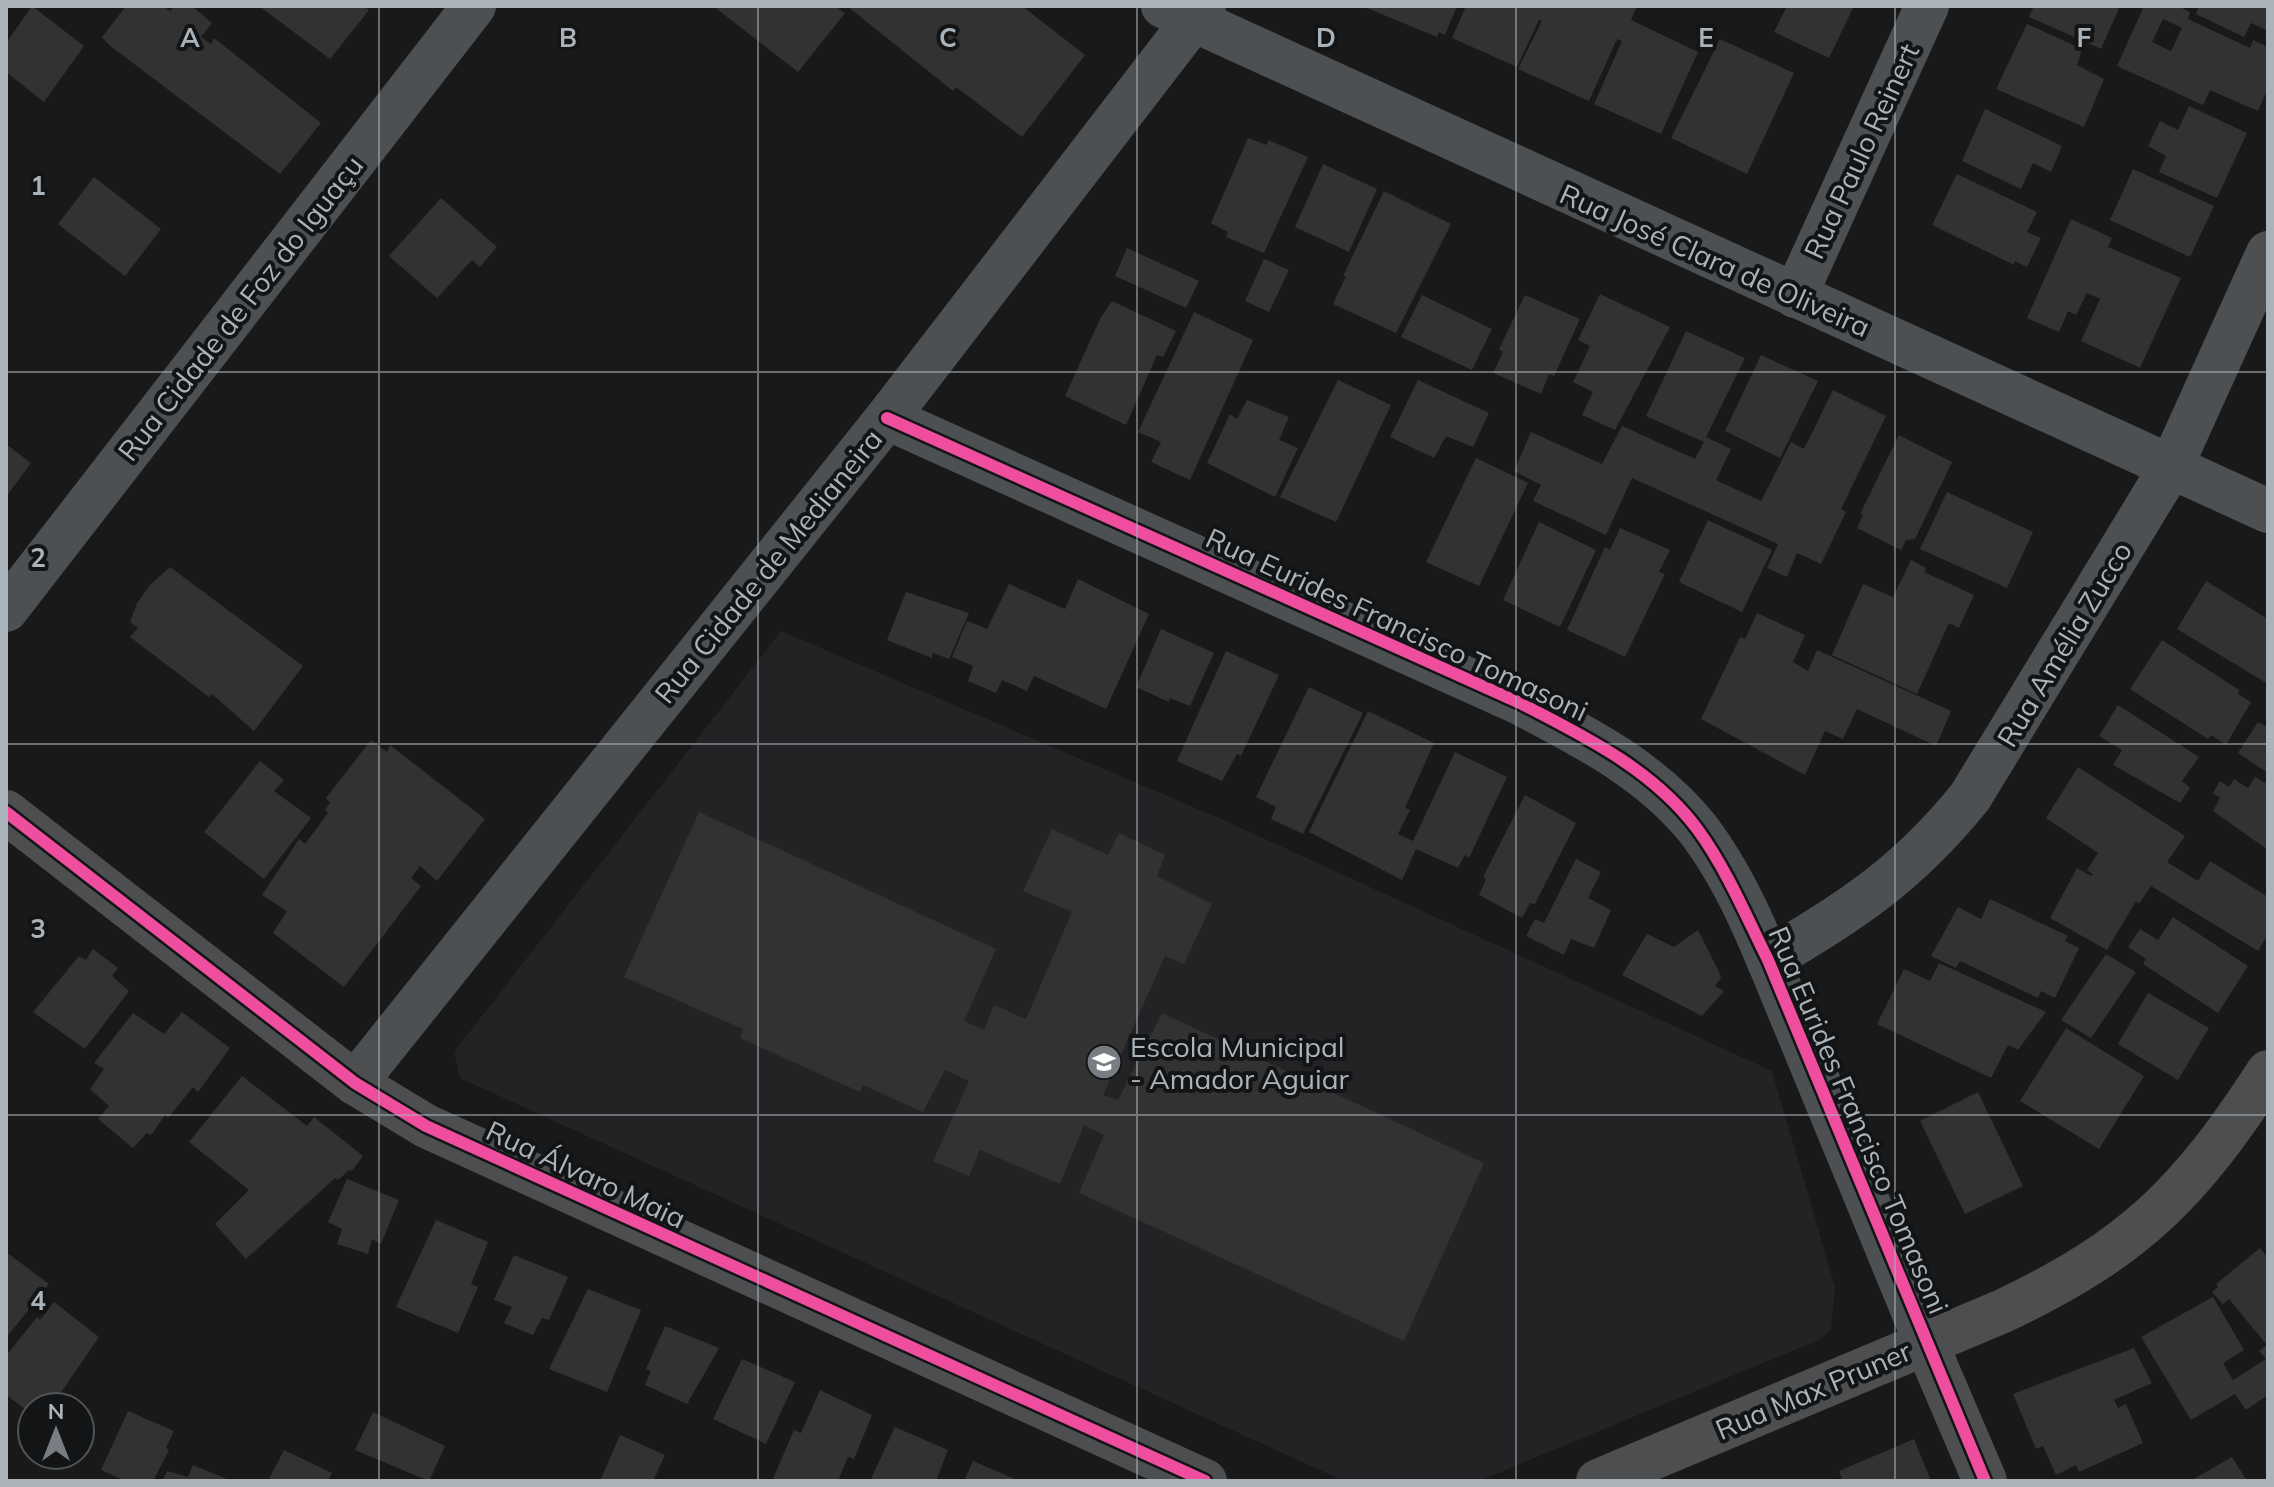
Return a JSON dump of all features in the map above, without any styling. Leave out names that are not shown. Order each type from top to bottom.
[{"type":"street","name":"Rua Cidade de Foz do Iguaçu","points":[[6,610],[474,6]]},
{"type":"street","name":"Rua Paulo Reinert","points":[[1795,296],[1927,6]]},
{"type":"street","name":"Rua José Clara de Oliveira","points":[[1187,12],[1795,296],[2268,511]]},
{"type":"street","name":"Rua Cidade de Medianeira","points":[[355,1083],[887,418],[1187,12]]},
{"type":"street","name":"Rua Amélia Zucco","points":[[1768,960],[1852,910],[1931,845],[1970,797],[2171,467],[2268,253]]},
{"type":"street","name":"Rua Eurides Francisco Tomasoni","points":[[887,418],[1520,703],[1614,753],[1655,785],[1697,829],[1731,885],[1768,960],[1985,1481]]},
{"type":"street","name":"Rua Álvaro Maia","points":[[6,812],[355,1083],[426,1126],[1205,1481]]},
{"type":"street","name":"Rua Max Pruner","points":[[1598,1481],[2056,1286],[2111,1252],[2163,1210],[2205,1165],[2268,1072]]},
{"type":"shaded area","name":"Escola Municipal - Amador Aguiar","points":[[781,631],[1228,822],[1772,1071],[1835,1287],[1831,1330],[1821,1339],[1479,1481],[1344,1481],[460,1078],[454,1052]]},
{"type":"building","points":[[32,6],[84,46],[44,102],[6,72],[6,43]]},
{"type":"building","points":[[126,6],[163,6],[170,11],[174,6],[192,6],[212,23],[201,37],[211,44],[214,38],[321,123],[280,174],[109,45],[102,37]]},
{"type":"building","points":[[259,6],[363,6],[369,10],[330,59]]},
{"type":"building","points":[[713,6],[835,6],[845,13],[798,72]]},
{"type":"building","points":[[847,6],[1022,6],[1085,55],[1022,137],[956,87],[953,91]]},
{"type":"building","points":[[1362,6],[1457,6],[1445,35],[1439,32],[1437,37]]},
{"type":"building","points":[[1466,6],[1637,6],[1631,20],[1698,52],[1661,134],[1594,104],[1622,41],[1617,39],[1589,101],[1518,69],[1542,21],[1539,20],[1517,67],[1452,38]]},
{"type":"building","points":[[1787,6],[1854,6],[1829,58],[1774,32]]},
{"type":"building","points":[[2034,6],[2120,6],[2101,49],[2029,17]]},
{"type":"building","points":[[2144,6],[2178,6],[2190,12],[2188,19],[2250,48],[2253,40],[2268,47],[2268,88],[2258,111],[2210,90],[2203,105],[2117,66]],"holes":[[[2163,19],[2182,28],[2171,51],[2152,42]]]},
{"type":"building","points":[[2199,6],[2268,6],[2268,31],[2251,23],[2244,37],[2196,14]]},
{"type":"building","points":[[2027,24],[2082,49],[2077,65],[2104,79],[2084,127],[1996,89]]},
{"type":"building","points":[[1720,39],[1794,73],[1747,174],[1671,138]]},
{"type":"building","points":[[2189,106],[2247,133],[2217,198],[2159,172],[2166,156],[2148,146],[2160,121],[2178,130]]},
{"type":"building","points":[[1985,109],[2062,146],[2051,172],[2033,163],[2021,189],[1962,161]]},
{"type":"building","points":[[1248,138],[1267,145],[1268,140],[1308,157],[1264,253],[1226,237],[1228,232],[1211,223]]},
{"type":"building","points":[[1323,164],[1377,189],[1349,252],[1295,227]]},
{"type":"building","points":[[2133,169],[2214,206],[2190,257],[2110,220]]},
{"type":"building","points":[[1957,174],[2037,212],[2027,232],[2041,238],[2027,267],[2015,261],[2014,265],[1932,225]]},
{"type":"building","points":[[94,177],[161,229],[125,276],[58,224]]},
{"type":"building","points":[[1384,191],[1451,224],[1396,333],[1333,304],[1346,276],[1343,276]]},
{"type":"building","points":[[441,198],[497,247],[480,267],[472,260],[437,298],[389,256]]},
{"type":"building","points":[[2071,219],[2112,238],[2108,247],[2181,278],[2140,368],[2081,341],[2100,299],[2087,293],[2076,315],[2068,311],[2059,332],[2027,318]]},
{"type":"building","points":[[1127,248],[1199,281],[1186,308],[1115,276]]},
{"type":"building","points":[[1264,259],[1289,270],[1269,312],[1245,301]]},
{"type":"building","points":[[1600,294],[1670,327],[1615,430],[1582,415],[1593,392],[1573,382],[1590,346],[1578,340]]},
{"type":"building","points":[[1422,295],[1492,329],[1472,370],[1401,337]]},
{"type":"building","points":[[1525,295],[1580,319],[1554,376],[1549,374],[1541,394],[1493,373],[1503,352],[1499,349]]},
{"type":"building","points":[[1112,301],[1176,331],[1163,357],[1157,355],[1126,425],[1065,396],[1100,319]]},
{"type":"building","points":[[1194,312],[1253,340],[1190,480],[1151,462],[1161,442],[1138,432]]},
{"type":"building","points":[[1686,331],[1745,358],[1706,437],[1731,449],[1716,480],[1761,501],[1791,442],[1804,449],[1833,390],[1886,416],[1841,509],[1846,512],[1821,564],[1797,553],[1787,577],[1767,568],[1778,544],[1632,478],[1606,535],[1533,501],[1541,485],[1514,471],[1531,432],[1602,464],[1622,426],[1695,459],[1704,442],[1646,416]]},
{"type":"building","points":[[1761,355],[1818,381],[1780,458],[1725,431]]},
{"type":"building","points":[[1338,380],[1391,405],[1336,522],[1280,497]]},
{"type":"building","points":[[1418,380],[1489,413],[1473,447],[1446,436],[1434,458],[1390,437]]},
{"type":"building","points":[[1247,400],[1289,417],[1279,440],[1298,448],[1275,497],[1207,463],[1230,414],[1237,419]]},
{"type":"building","points":[[1899,435],[1952,462],[1915,539],[1906,540],[1901,550],[1857,528],[1863,515],[1860,514]]},
{"type":"building","points":[[6,444],[31,463],[6,497]]},
{"type":"building","points":[[1476,458],[1528,483],[1479,586],[1426,562]]},
{"type":"building","points":[[1947,492],[2033,532],[2007,588],[1920,549]]},
{"type":"building","points":[[1708,520],[1772,550],[1742,612],[1679,582]]},
{"type":"building","points":[[1539,522],[1596,550],[1560,627],[1503,600]]},
{"type":"building","points":[[1620,528],[1670,550],[1659,572],[1665,574],[1625,657],[1567,630],[1605,547],[1610,550]]},
{"type":"building","points":[[1911,560],[1926,568],[1924,572],[1974,595],[1959,628],[1949,623],[1917,694],[1832,655],[1863,584],[1893,597]]},
{"type":"building","points":[[170,567],[303,666],[254,731],[212,694],[209,697],[130,637],[138,628],[130,622],[137,603],[151,584]]},
{"type":"building","points":[[1078,579],[1149,614],[1106,709],[1034,676],[1027,691],[1002,680],[996,693],[968,681],[973,666],[952,657],[967,621],[987,629],[1009,584],[1065,609]]},
{"type":"building","points":[[2206,581],[2268,619],[2268,684],[2177,629]]},
{"type":"building","points":[[906,592],[969,613],[949,659],[933,653],[932,658],[887,640]]},
{"type":"building","points":[[1757,613],[1805,635],[1793,662],[1808,671],[1817,650],[1951,711],[1936,746],[1857,709],[1843,739],[1825,731],[1805,775],[1701,719],[1740,637],[1745,639]]},
{"type":"building","points":[[1161,629],[1214,653],[1190,706],[1170,698],[1169,702],[1136,687]]},
{"type":"building","points":[[2162,640],[2239,690],[2238,694],[2251,702],[2226,745],[2211,735],[2208,739],[2130,689]]},
{"type":"building","points":[[1226,651],[1279,675],[1241,756],[1237,754],[1222,781],[1177,761]]},
{"type":"building","points":[[1309,687],[1363,713],[1303,834],[1271,819],[1276,807],[1256,797]]},
{"type":"building","points":[[2118,705],[2199,757],[2182,781],[2190,788],[2180,803],[2113,765],[2122,750],[2099,736]]},
{"type":"building","points":[[1368,711],[1434,743],[1405,808],[1410,810],[1398,834],[1413,841],[1455,752],[1507,777],[1469,858],[1465,855],[1458,868],[1416,849],[1402,880],[1309,832]]},
{"type":"building","points":[[2258,722],[2268,727],[2268,773],[2238,753]]},
{"type":"building","points":[[371,740],[387,752],[390,745],[485,819],[437,881],[420,866],[411,878],[421,886],[344,987],[273,933],[287,911],[262,895],[299,839],[305,844],[328,813],[325,810],[330,803],[326,798]]},
{"type":"building","points":[[260,761],[284,780],[274,791],[311,818],[264,879],[204,832]]},
{"type":"building","points":[[2078,767],[2185,836],[2167,862],[2198,881],[2210,861],[2268,897],[2268,934],[2258,951],[2151,886],[2139,904],[2136,901],[2107,950],[2050,918],[2077,868],[2091,876],[2093,874],[2087,870],[2098,853],[2046,818]]},
{"type":"building","points":[[2255,777],[2265,783],[2268,778],[2268,850],[2213,811],[2220,798],[2213,793],[2220,781],[2229,787],[2234,779],[2248,788]]},
{"type":"building","points":[[1525,795],[1576,823],[1535,904],[1530,903],[1522,918],[1479,895],[1486,879],[1483,877]]},
{"type":"building","points":[[699,812],[996,949],[964,1021],[984,1030],[994,1005],[1026,1019],[1072,912],[1023,891],[1052,829],[1108,855],[1119,833],[1165,855],[1157,876],[1212,904],[1184,964],[1165,956],[1103,1095],[1118,1100],[1162,1013],[1484,1163],[1404,1341],[1079,1193],[1104,1135],[1084,1125],[1060,1184],[980,1150],[969,1176],[933,1161],[969,1081],[945,1070],[923,1112],[863,1085],[860,1092],[740,1038],[743,1029],[624,977]]},
{"type":"building","points":[[1576,859],[1601,872],[1588,898],[1611,910],[1594,948],[1571,939],[1564,955],[1526,936],[1535,919],[1544,923]]},
{"type":"building","points":[[1990,899],[2068,936],[2065,941],[2079,948],[2055,998],[2041,991],[2038,998],[1960,961],[1956,968],[1931,956],[1958,907],[1981,919]]},
{"type":"building","points":[[2173,917],[2248,966],[2218,1013],[2143,964],[2146,959],[2128,947],[2140,929],[2158,940]]},
{"type":"building","points":[[1698,930],[1721,978],[1715,986],[1724,991],[1702,1016],[1622,975],[1647,934],[1674,947]]},
{"type":"building","points":[[93,949],[118,968],[112,976],[129,991],[85,1049],[33,1012],[79,956],[86,960]]},
{"type":"building","points":[[2106,954],[2136,972],[2091,1038],[2061,1020]]},
{"type":"building","points":[[1939,963],[2046,1012],[2018,1050],[2008,1045],[1991,1078],[1877,1024],[1904,969],[1930,981]]},
{"type":"building","points":[[2148,993],[2209,1028],[2178,1080],[2118,1044]]},
{"type":"building","points":[[182,1012],[230,1048],[198,1092],[193,1087],[168,1118],[165,1115],[151,1135],[147,1133],[133,1148],[98,1119],[109,1106],[90,1089],[104,1069],[94,1063],[133,1013],[164,1034]]},
{"type":"building","points":[[2066,1028],[2144,1076],[2099,1149],[2020,1101]]},
{"type":"building","points":[[242,1076],[307,1126],[314,1117],[363,1156],[352,1171],[349,1170],[338,1180],[335,1178],[246,1259],[215,1224],[249,1190],[189,1142]]},
{"type":"building","points":[[1978,1092],[2023,1186],[1965,1214],[1920,1121]]},
{"type":"building","points":[[347,1179],[399,1200],[381,1244],[372,1239],[368,1254],[337,1244],[342,1229],[328,1222]]},
{"type":"building","points":[[436,1220],[488,1242],[471,1284],[478,1287],[458,1333],[396,1307]]},
{"type":"building","points":[[2260,1248],[2268,1258],[2268,1395],[2246,1410],[2235,1394],[2191,1420],[2141,1337],[2213,1297],[2244,1350],[2223,1363],[2233,1380],[2266,1359],[2259,1351],[2267,1345],[2229,1299],[2223,1304],[2212,1292],[2218,1287],[2216,1284]]},
{"type":"building","points":[[6,1252],[49,1284],[6,1338]]},
{"type":"building","points":[[514,1255],[568,1277],[549,1320],[542,1318],[533,1335],[504,1323],[512,1307],[494,1300]]},
{"type":"building","points":[[588,1289],[641,1310],[607,1392],[549,1369]]},
{"type":"building","points":[[54,1302],[99,1337],[62,1391],[16,1391],[16,1402],[6,1395],[6,1356],[37,1317],[40,1320]]},
{"type":"building","points":[[665,1326],[719,1348],[687,1404],[645,1385],[651,1371],[646,1369]]},
{"type":"building","points":[[2134,1348],[2152,1383],[2114,1400],[2118,1408],[2126,1404],[2143,1443],[2079,1472],[2076,1465],[2056,1475],[2043,1446],[2036,1449],[2013,1394]]},
{"type":"building","points":[[742,1359],[795,1382],[766,1444],[713,1419]]},
{"type":"building","points":[[820,1390],[872,1415],[854,1459],[848,1457],[838,1481],[772,1481],[794,1430],[801,1433]]},
{"type":"building","points":[[128,1411],[174,1431],[166,1448],[169,1450],[153,1481],[126,1481],[101,1470]]},
{"type":"building","points":[[373,1412],[445,1446],[429,1481],[355,1450]]},
{"type":"building","points":[[895,1427],[948,1450],[936,1481],[870,1481]]},
{"type":"building","points":[[620,1435],[665,1455],[653,1481],[600,1481]]},
{"type":"building","points":[[1914,1439],[1931,1481],[1843,1481],[1839,1471]]},
{"type":"building","points":[[284,1450],[332,1473],[328,1481],[268,1481]]},
{"type":"building","points":[[2232,1457],[2247,1481],[2190,1481]]},
{"type":"building","points":[[973,1461],[1019,1481],[964,1481]]},
{"type":"building","points":[[193,1465],[232,1481],[162,1481],[167,1471],[188,1477]]},
{"type":"cycle path","points":[[887,418],[1520,703],[1616,756],[1661,789],[1708,845],[1768,960],[1985,1481]]},
{"type":"cycle path","points":[[6,812],[355,1083],[426,1126],[1205,1481]]},
{"type":"place","name":"Escola Municipal - Amador Aguiar","points":[[1104,1062]]}]
